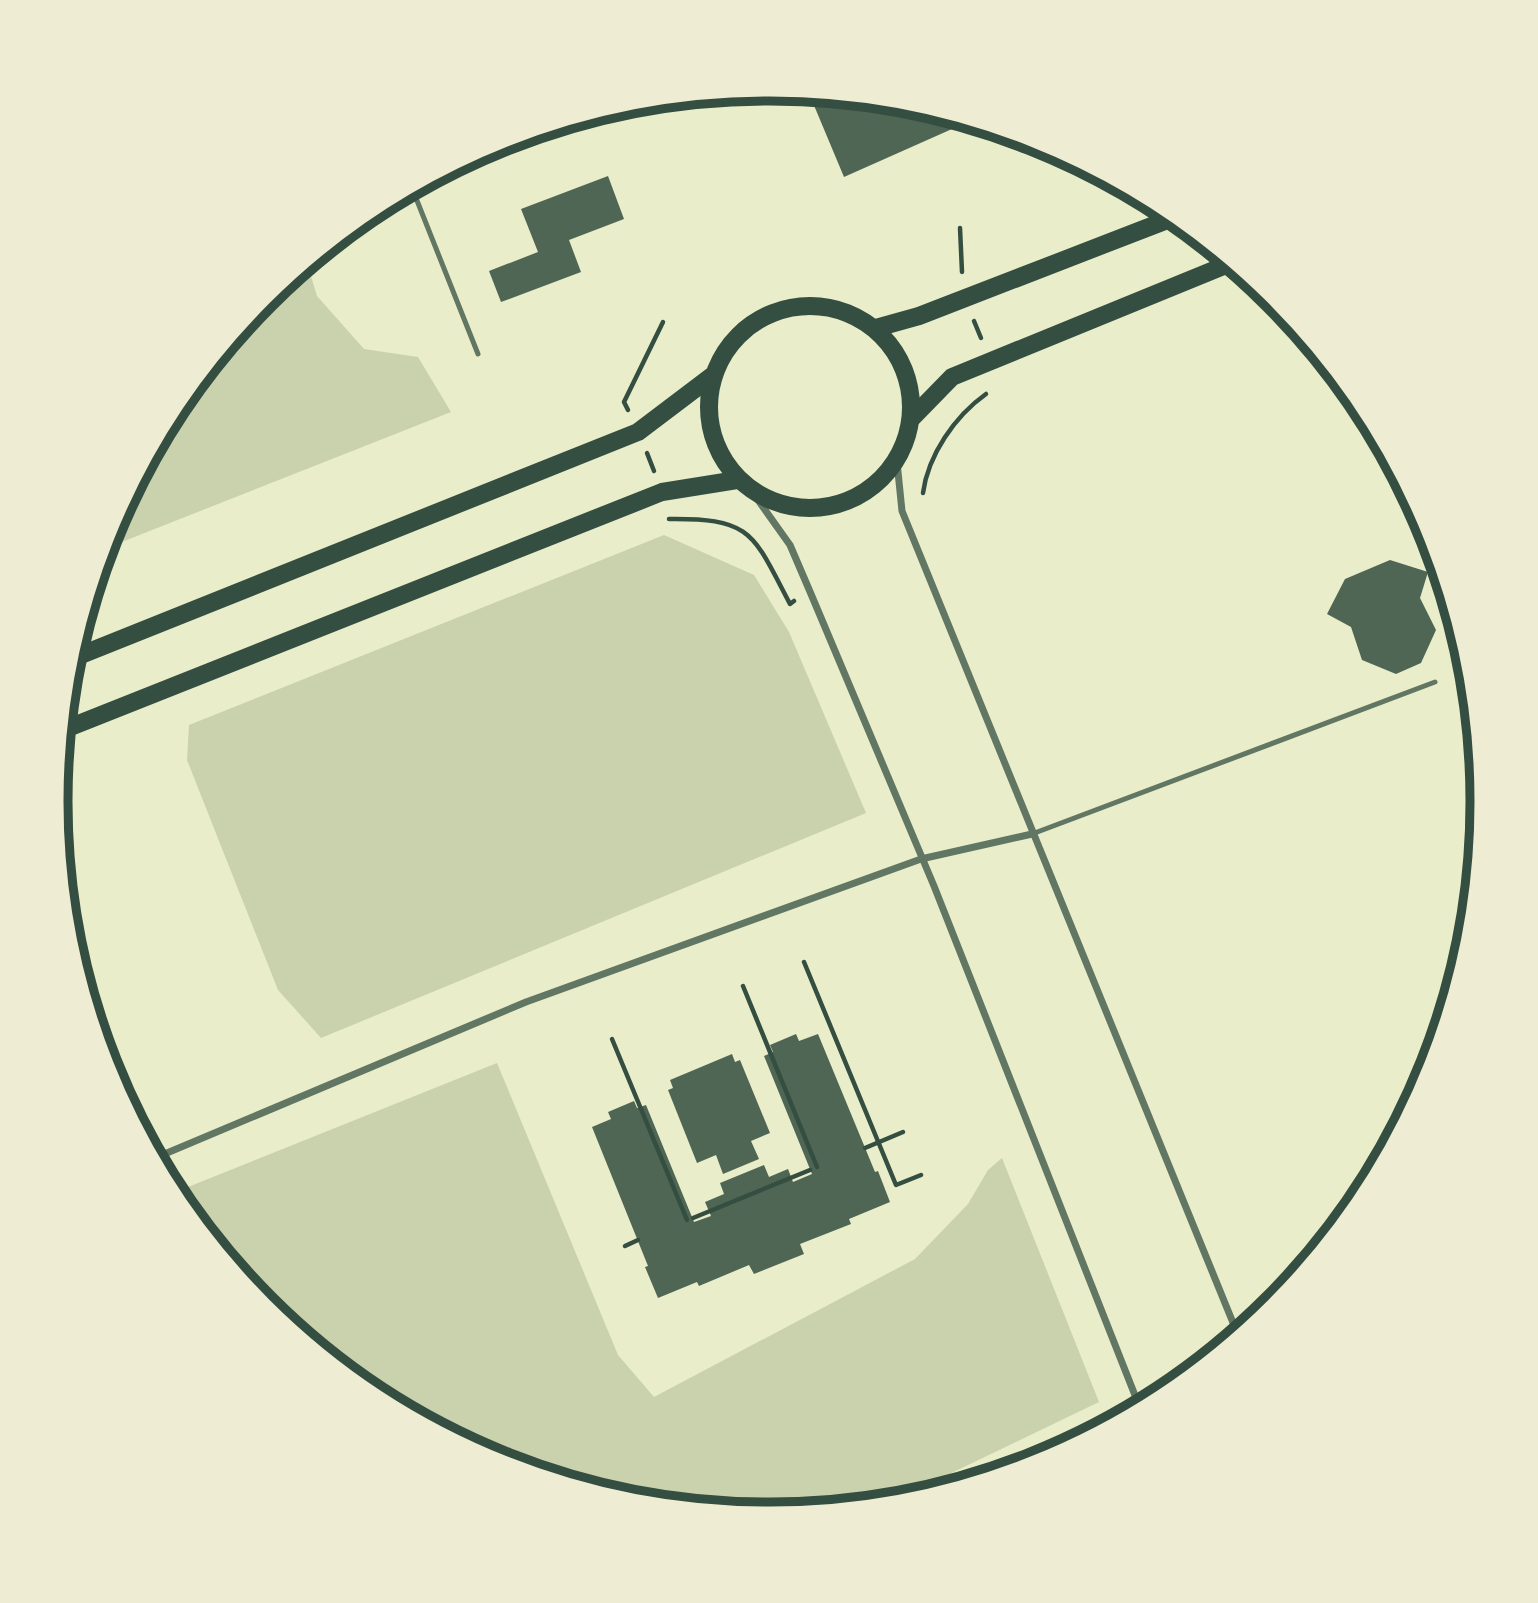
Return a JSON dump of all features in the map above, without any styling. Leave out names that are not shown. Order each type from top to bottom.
[{"type":"main road","points":[[876,328],[919,316],[1161,221]]},
{"type":"main road","points":[[912,418],[952,377],[1221,267]]},
{"type":"main road","points":[[85,654],[638,432],[712,376],[735,338],[771,312],[816,305],[848,311],[876,328],[898,353],[911,384],[912,418],[897,462],[857,498],[804,510],[753,493],[737,480],[716,450],[707,413],[712,376]]},
{"type":"main road","points":[[73,726],[662,492],[737,480]]},
{"type":"street","points":[[897,462],[902,511],[1234,1325]]},
{"type":"street","points":[[753,493],[790,545],[921,859],[1136,1398]]},
{"type":"street","points":[[163,1154],[526,1002],[921,859],[1032,834]]},
{"type":"lane","points":[[416,197],[478,354]]},
{"type":"lane","points":[[1032,834],[1435,682]]},
{"type":"path","points":[[804,962],[896,1185],[921,1175]]},
{"type":"path","points":[[743,986],[817,1167]]},
{"type":"path","points":[[612,1038],[690,1219],[810,1170]]},
{"type":"path","points":[[865,1148],[903,1132]]},
{"type":"path","points":[[625,1246],[638,1240]]},
{"type":"green space","points":[[310,273],[317,296],[364,349],[418,357],[451,412],[118,544],[162,451],[186,412],[242,339]]},
{"type":"green space","points":[[664,535],[754,575],[789,632],[866,813],[321,1038],[278,990],[187,760],[189,725]]},
{"type":"green space","points":[[497,1063],[618,1355],[654,1397],[915,1259],[968,1204],[988,1170],[1002,1158],[1099,1402],[931,1483],[906,1489],[815,1501],[769,1502],[723,1501],[632,1489],[544,1465],[501,1449],[459,1430],[380,1384],[342,1357],[273,1297],[242,1264],[184,1188]]},
{"type":"building","points":[[813,103],[906,114],[957,127],[844,177]]},
{"type":"building","points":[[608,176],[624,219],[569,240],[581,272],[501,302],[489,271],[538,252],[521,209]]},
{"type":"building","points":[[1390,560],[1428,572],[1420,598],[1436,630],[1421,663],[1396,674],[1362,660],[1351,627],[1327,614],[1345,579]]},
{"type":"building","points":[[796,1034],[799,1041],[818,1034],[890,1202],[849,1219],[851,1224],[800,1244],[804,1254],[754,1274],[749,1265],[699,1286],[697,1282],[658,1298],[645,1267],[648,1266],[592,1127],[611,1119],[608,1112],[634,1101],[637,1108],[646,1105],[694,1222],[711,1216],[705,1202],[724,1194],[720,1183],[764,1165],[769,1177],[788,1169],[793,1182],[812,1174],[764,1056],[773,1052],[770,1045]]},
{"type":"building","points":[[732,1054],[735,1062],[740,1060],[770,1133],[751,1141],[759,1159],[723,1174],[716,1155],[697,1163],[668,1090],[673,1088],[670,1080]]}]
